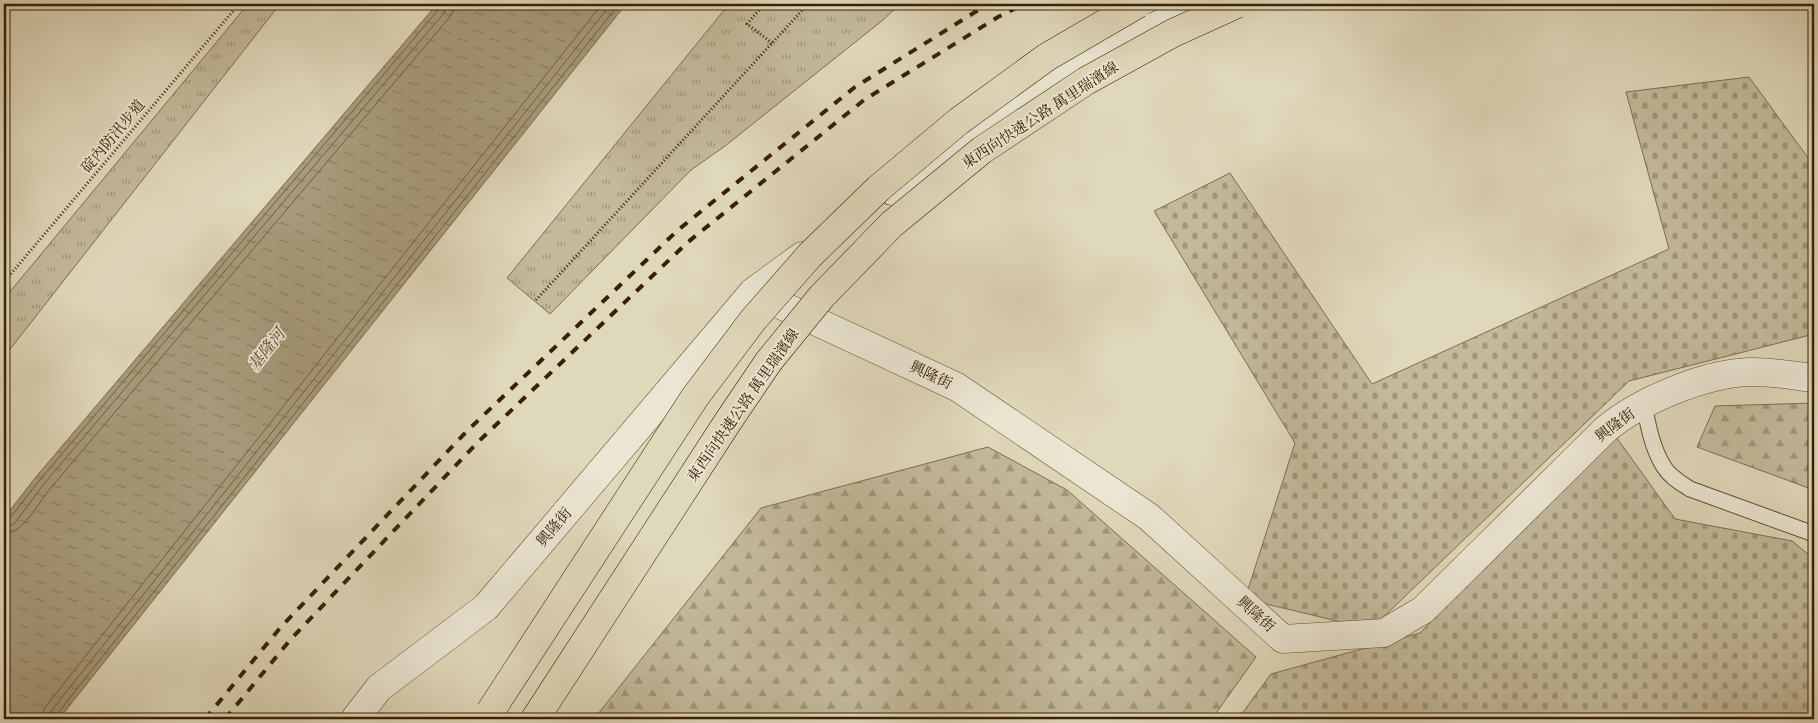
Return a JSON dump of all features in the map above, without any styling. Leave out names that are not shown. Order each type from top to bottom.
[{"type":"highway","points":[[488,716],[695,397],[753,320],[810,255],[879,188],[959,121],[1047,57],[1138,4]]},
{"type":"highway","name":"東西向快速公路 萬里瑞濱線","points":[[535,719],[769,361],[822,296],[892,224],[982,150],[1086,82],[1173,33],[1238,4]]},
{"type":"street","name":"興隆街","points":[[355,719],[379,688],[486,607],[752,292],[1013,105],[1116,43],[1208,4]]},
{"type":"street","name":"興隆街","points":[[752,292],[958,387],[1149,517],[1284,639],[1384,633],[1423,610],[1606,429],[1618,418],[1644,404],[1703,378],[1726,374],[1751,372],[1814,378]]},
{"type":"lane","points":[[1644,404],[1649,432],[1664,467],[1676,480],[1690,489],[1814,534]]},
{"type":"path","name":"碇內防汛步道","points":[[4,282],[238,4]]},
{"type":"path","points":[[536,300],[808,4]]},
{"type":"path","points":[[759,10],[747,24],[772,43]]},
{"type":"green space","points":[[248,4],[280,4],[4,357],[4,299]]},
{"type":"green space","points":[[729,4],[900,4],[883,20],[725,146],[691,170],[550,314],[507,278]]},
{"type":"green space","points":[[1749,77],[1814,166],[1814,334],[1629,381],[1371,629],[1245,599],[1295,443],[1154,211],[1230,173],[1372,384],[1669,249],[1626,92]]},
{"type":"green space","points":[[1814,403],[1814,490],[1697,447],[1715,406]]},
{"type":"green space","points":[[1614,434],[1675,519],[1792,541],[1814,559],[1814,719],[1238,719],[1271,674],[1420,633]]},
{"type":"green space","points":[[988,447],[1067,490],[1256,657],[1212,719],[594,719],[761,508]]},
{"type":"water","name":"基隆河","points":[[437,4],[626,4],[59,719],[4,719],[4,518],[35,478]]},
{"type":"railway","points":[[205,719],[280,628],[467,431],[678,230],[855,87],[988,4]]},
{"type":"railway","points":[[225,719],[291,639],[478,442],[688,242],[864,100],[998,17],[1024,4]]}]
